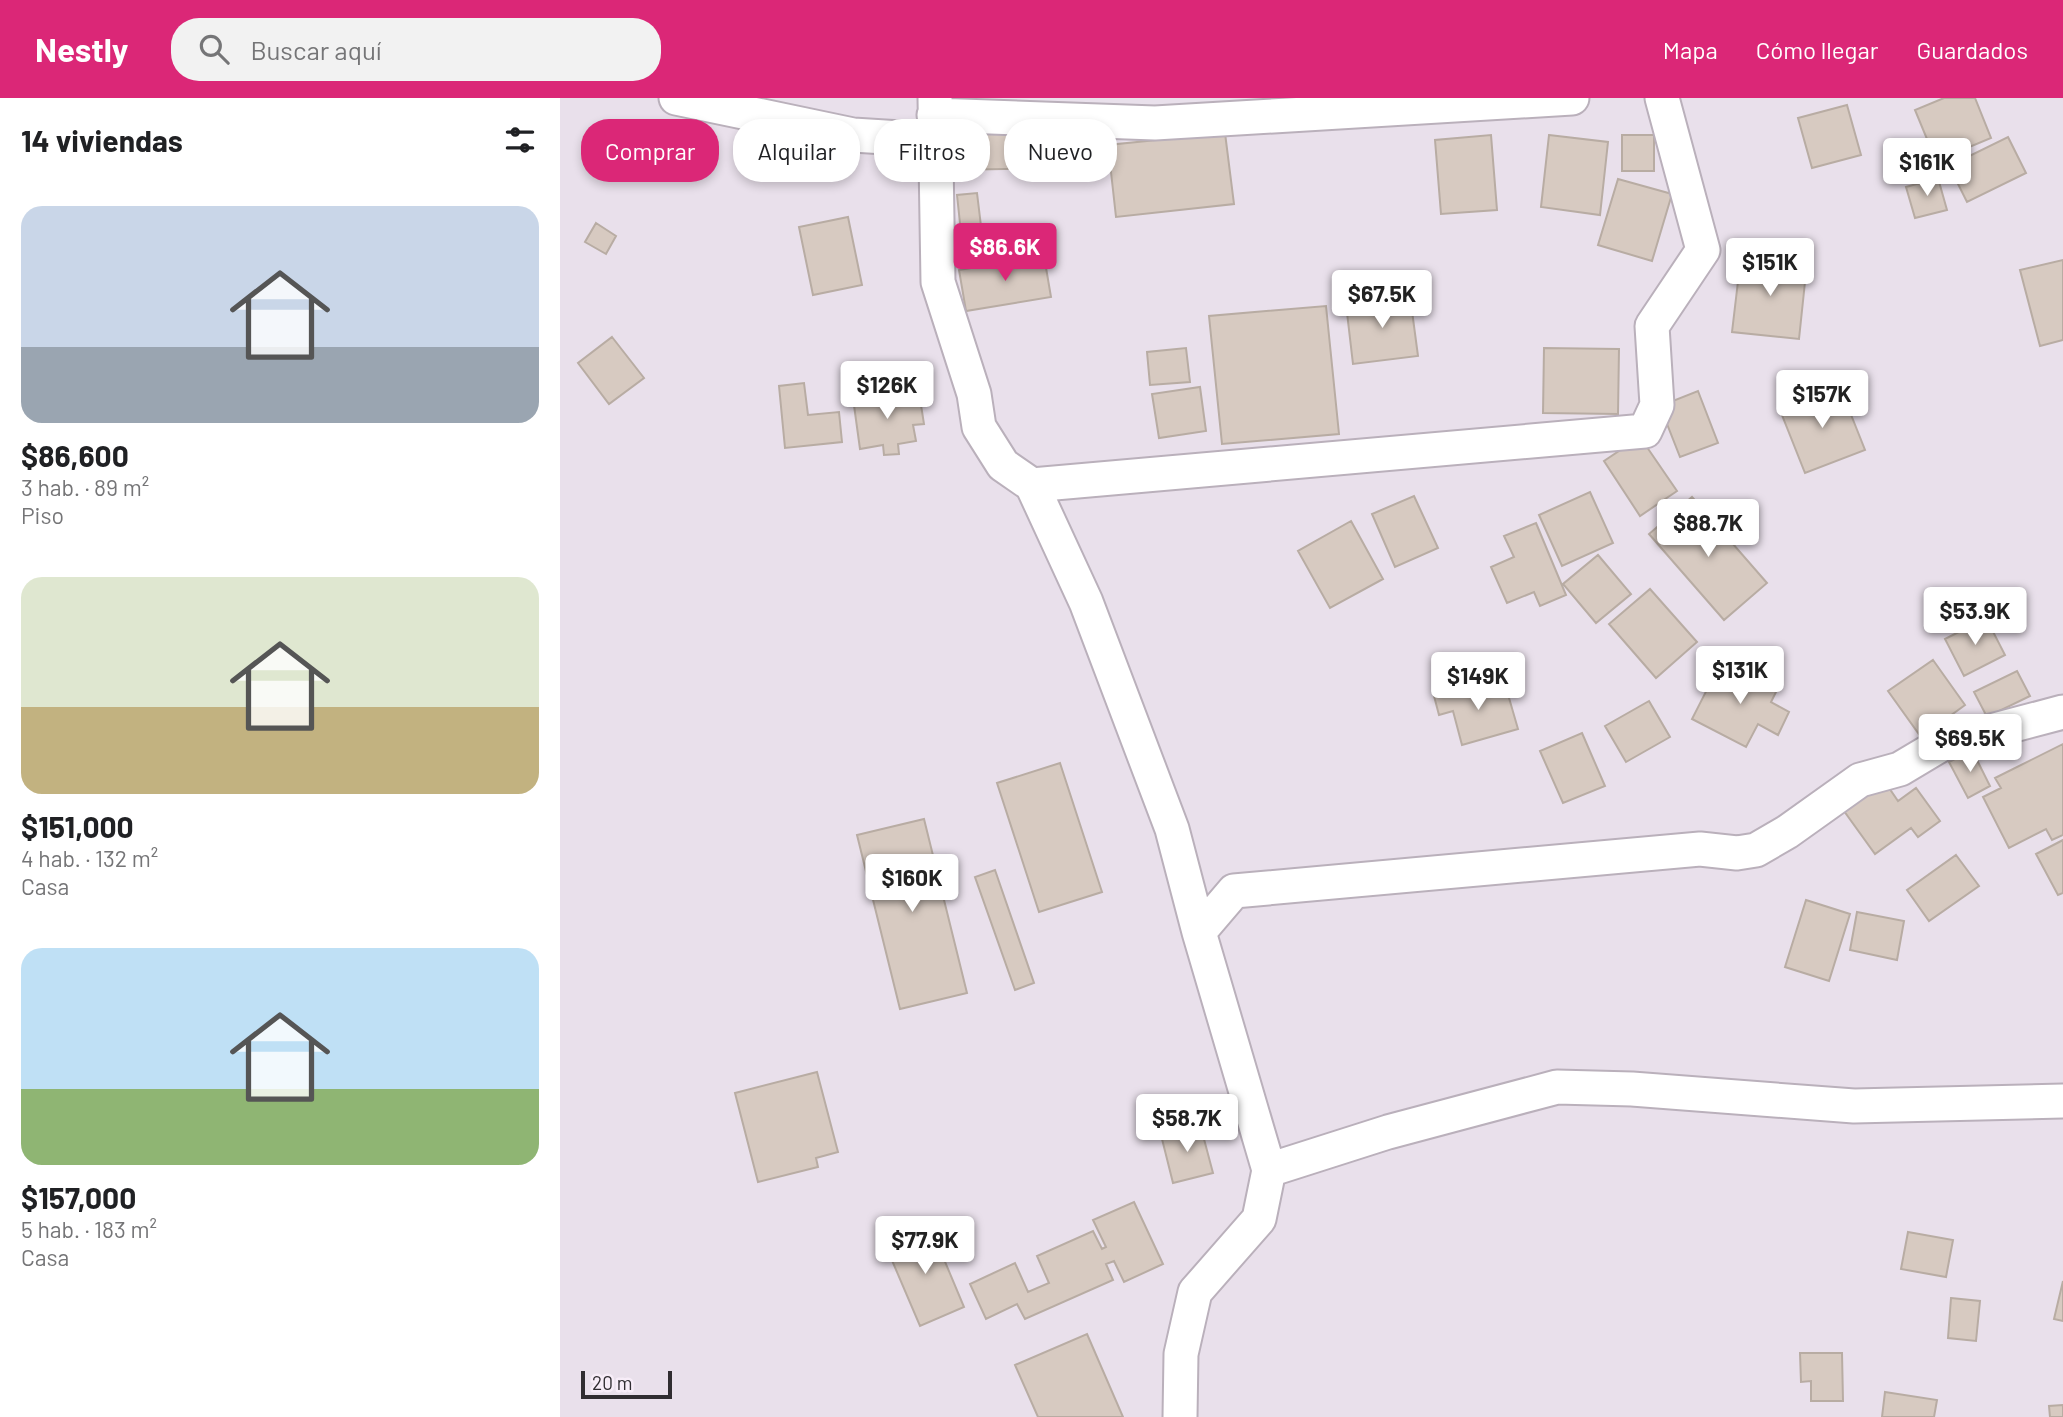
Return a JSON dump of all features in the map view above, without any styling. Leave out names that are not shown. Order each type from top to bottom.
[{"type":"street","points":[[676,98],[853,135],[874,136]]},
{"type":"street","points":[[934,106],[1155,123],[1572,98]]},
{"type":"street","points":[[1032,485],[1645,431],[1657,405],[1652,326],[1703,250],[1662,98]]},
{"type":"street","points":[[935,182],[939,282],[974,394],[979,427],[1003,465],[1032,485],[1086,602],[1172,829],[1199,932],[1269,1170],[1259,1219],[1195,1292],[1181,1354],[1180,1417]]},
{"type":"street","points":[[1199,932],[1234,891],[1700,849],[1737,853],[1756,850],[1787,832],[1860,780],[1899,769],[1942,744],[2063,712]]},
{"type":"street","points":[[1269,1170],[1388,1132],[1557,1087],[1632,1089],[1854,1106],[2063,1101]]},
{"type":"building","points":[[1944,98],[1975,98],[1991,138],[1936,161],[1915,110]]},
{"type":"building","points":[[1847,105],[1861,155],[1812,168],[1798,118]]},
{"type":"building","points":[[990,131],[1004,131],[1004,169],[990,169]]},
{"type":"building","points":[[1225,133],[1234,204],[1116,217],[1112,182],[1117,182],[1117,144]]},
{"type":"building","points":[[1491,135],[1497,210],[1441,214],[1435,140]]},
{"type":"building","points":[[1549,135],[1608,142],[1600,215],[1541,207]]},
{"type":"building","points":[[1622,135],[1654,135],[1654,171],[1622,171]]},
{"type":"building","points":[[2008,137],[2026,173],[1967,202],[1949,166]]},
{"type":"building","points":[[1938,178],[1947,210],[1915,218],[1906,187]]},
{"type":"building","points":[[1618,179],[1672,194],[1652,261],[1598,245]]},
{"type":"building","points":[[977,193],[985,259],[964,261],[957,195]]},
{"type":"building","points":[[848,217],[862,285],[813,295],[799,227]]},
{"type":"building","points":[[596,223],[616,236],[606,254],[585,242]]},
{"type":"building","points":[[1044,256],[1051,297],[966,311],[959,270]]},
{"type":"building","points":[[1741,256],[1807,263],[1799,339],[1732,332]]},
{"type":"building","points":[[2063,260],[2063,340],[2040,346],[2020,270]]},
{"type":"building","points":[[1410,296],[1418,356],[1353,364],[1346,304]]},
{"type":"building","points":[[1326,306],[1339,434],[1222,444],[1209,316]]},
{"type":"building","points":[[612,337],[644,378],[609,404],[578,363]]},
{"type":"building","points":[[1186,348],[1190,382],[1150,385],[1147,352]]},
{"type":"building","points":[[1544,348],[1619,349],[1618,414],[1543,413]]},
{"type":"building","points":[[804,383],[808,415],[839,412],[842,442],[785,448],[779,386]]},
{"type":"building","points":[[1200,387],[1206,431],[1159,438],[1152,394]]},
{"type":"building","points":[[1840,387],[1865,450],[1805,473],[1780,410]]},
{"type":"building","points":[[909,391],[911,406],[921,405],[924,424],[913,425],[916,441],[898,444],[899,454],[884,455],[883,445],[860,449],[853,398]]},
{"type":"building","points":[[1698,391],[1718,443],[1680,457],[1660,406]]},
{"type":"building","points":[[1640,437],[1677,491],[1640,516],[1604,461]]},
{"type":"building","points":[[1590,492],[1613,543],[1562,566],[1539,515]]},
{"type":"building","points":[[1414,496],[1438,548],[1395,567],[1372,514]]},
{"type":"building","points":[[1692,497],[1767,583],[1724,620],[1649,534]]},
{"type":"building","points":[[1351,521],[1383,579],[1330,608],[1298,551]]},
{"type":"building","points":[[1536,523],[1566,595],[1540,606],[1534,592],[1507,603],[1491,567],[1514,557],[1504,536]]},
{"type":"building","points":[[1598,555],[1631,594],[1596,623],[1563,584]]},
{"type":"building","points":[[1650,589],[1697,642],[1656,678],[1609,624]]},
{"type":"building","points":[[1986,618],[2005,655],[1964,676],[1945,639]]},
{"type":"building","points":[[1933,660],[1965,705],[1921,737],[1888,691]]},
{"type":"building","points":[[1720,664],[1746,677],[1750,671],[1779,686],[1771,702],[1789,712],[1778,735],[1758,724],[1746,747],[1692,719]]},
{"type":"building","points":[[2017,671],[2030,696],[1987,717],[1974,692]]},
{"type":"building","points":[[1492,680],[1496,694],[1507,691],[1518,729],[1462,745],[1453,711],[1439,715],[1434,696]]},
{"type":"building","points":[[1649,701],[1670,737],[1626,762],[1605,726]]},
{"type":"building","points":[[1582,733],[1605,786],[1563,803],[1540,751]]},
{"type":"building","points":[[2063,744],[2063,835],[2052,840],[2046,829],[2009,848],[1983,797],[2001,788],[1995,778]]},
{"type":"building","points":[[1972,750],[1990,786],[1968,798],[1949,762]]},
{"type":"building","points":[[1060,763],[1102,892],[1039,912],[997,783]]},
{"type":"building","points":[[1885,782],[1898,801],[1916,788],[1940,821],[1918,837],[1911,828],[1875,854],[1844,811]]},
{"type":"building","points":[[924,819],[967,993],[900,1009],[857,835]]},
{"type":"building","points":[[2063,840],[2063,893],[2058,895],[2036,854]]},
{"type":"building","points":[[1956,855],[1979,886],[1929,921],[1907,890]]},
{"type":"building","points":[[995,870],[1034,983],[1015,990],[975,877]]},
{"type":"building","points":[[1806,900],[1850,914],[1829,981],[1785,967]]},
{"type":"building","points":[[1857,912],[1904,921],[1897,960],[1850,950]]},
{"type":"building","points":[[817,1072],[838,1152],[816,1158],[818,1167],[758,1182],[735,1093]]},
{"type":"building","points":[[1200,1124],[1213,1173],[1173,1183],[1161,1135]]},
{"type":"building","points":[[1134,1202],[1163,1264],[1124,1282],[1114,1261],[1106,1264],[1113,1280],[1025,1319],[1017,1304],[986,1319],[970,1284],[1015,1263],[1028,1292],[1049,1283],[1037,1256],[1093,1231],[1102,1249],[1106,1247],[1093,1220]]},
{"type":"building","points":[[930,1226],[964,1307],[920,1326],[885,1244]]},
{"type":"building","points":[[1908,1232],[1953,1240],[1946,1277],[1901,1269]]},
{"type":"building","points":[[2063,1281],[2063,1321],[2054,1319]]},
{"type":"building","points":[[1951,1298],[1980,1301],[1976,1341],[1948,1338]]},
{"type":"building","points":[[1087,1334],[1123,1417],[1038,1417],[1015,1365]]},
{"type":"building","points":[[1800,1353],[1842,1353],[1843,1401],[1811,1401],[1811,1381],[1801,1382]]},
{"type":"building","points":[[1885,1392],[1937,1400],[1934,1417],[1882,1417]]},
{"type":"building","points":[[2063,1405],[2063,1417],[2050,1417],[2049,1406]]}]
